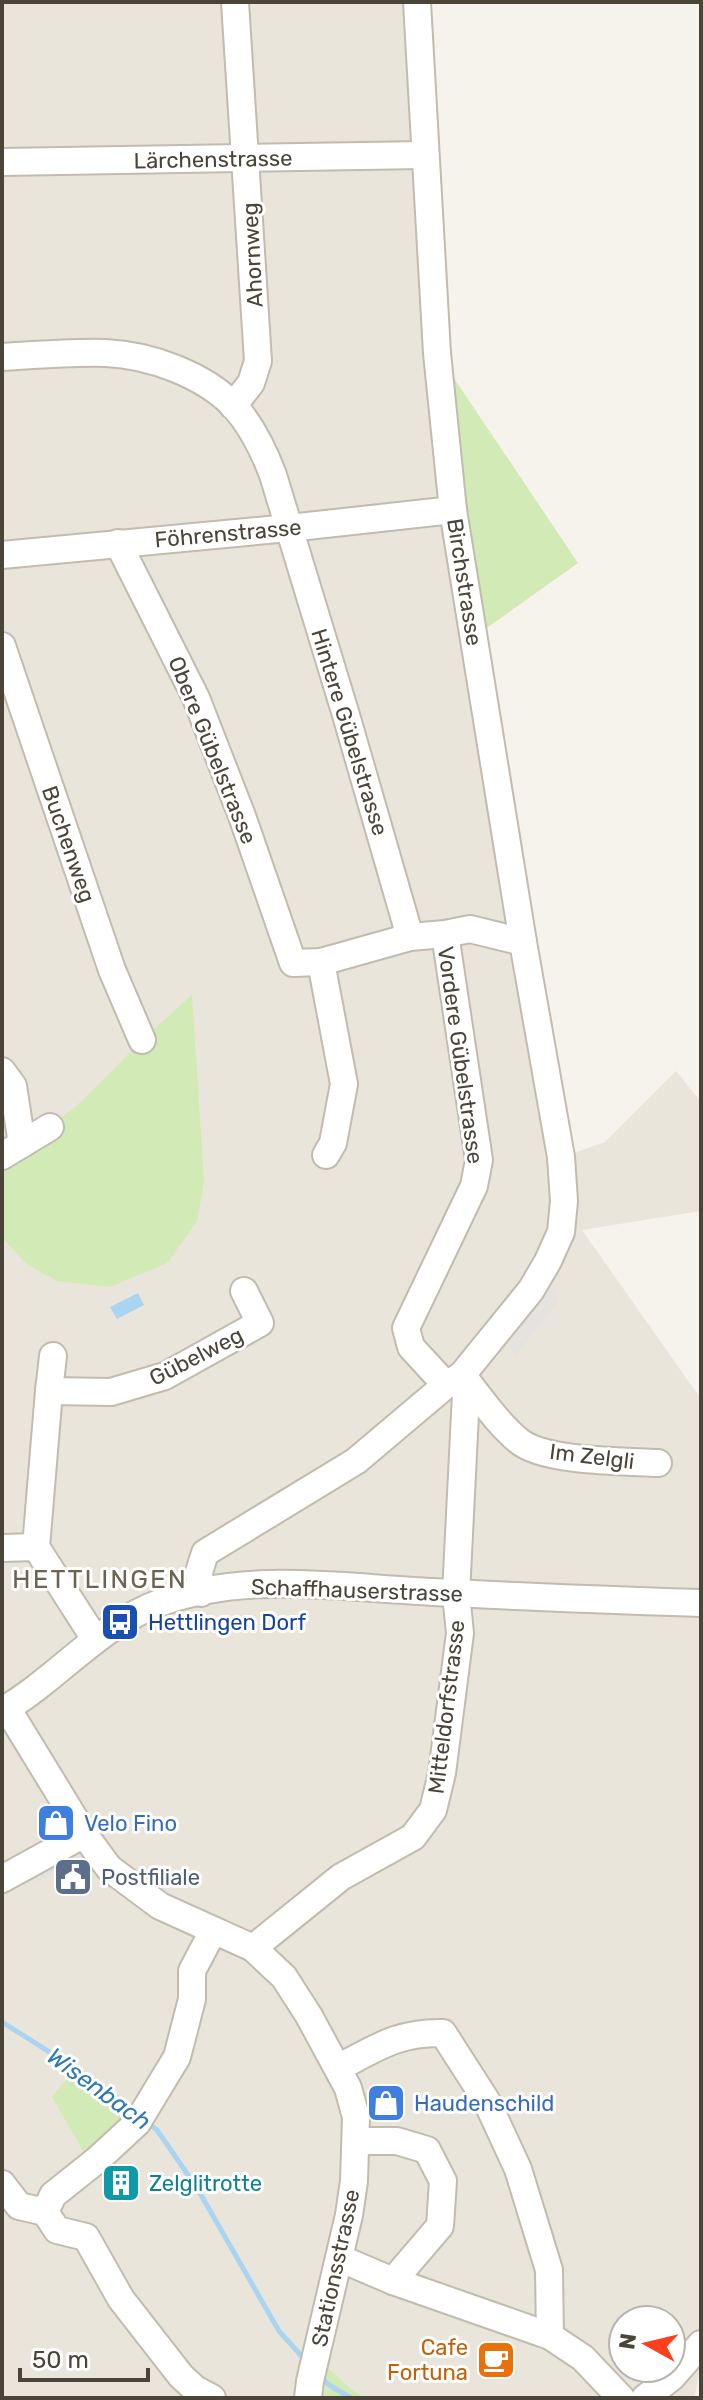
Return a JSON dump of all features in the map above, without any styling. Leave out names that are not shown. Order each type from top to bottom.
[{"type":"street","name":"Ahornweg","points":[[233,406],[251,383],[258,361],[235,2]]},
{"type":"street","name":"Birchstrasse","points":[[201,1593],[199,1572],[205,1553],[356,1461],[454,1380],[531,1290],[561,1232],[564,1201],[561,1157],[453,510],[437,353],[417,2]]},
{"type":"street","name":"Lärchenstrasse","points":[[2,162],[424,155]]},
{"type":"street","points":[[2,357],[106,353],[145,357],[174,367],[233,406]]},
{"type":"street","name":"Hintere Gübelstrasse","points":[[233,406],[264,453],[346,715],[410,937]]},
{"type":"street","name":"Föhrenstrasse","points":[[2,555],[453,510]]},
{"type":"street","name":"Obere Gübelstrasse","points":[[118,543],[196,698],[242,816],[293,963],[321,962]]},
{"type":"street","name":"Buchenweg","points":[[2,646],[112,970],[142,1040]]},
{"type":"street","points":[[326,1155],[333,1143],[344,1084],[321,962],[410,937],[470,929],[523,942]]},
{"type":"street","name":"Vordere Gübelstrasse","points":[[445,934],[479,1160],[474,1186],[406,1328],[411,1347],[454,1380]]},
{"type":"street","points":[[2,1071],[13,1086],[12,1150]]},
{"type":"street","points":[[12,1150],[50,1127]]},
{"type":"street","name":"Gübelweg","points":[[49,1391],[111,1392],[165,1376],[260,1323],[244,1291]]},
{"type":"street","points":[[53,1356],[36,1547],[95,1639]]},
{"type":"street","name":"Im Zelgli","points":[[454,1380],[520,1443],[566,1457],[658,1463]]},
{"type":"street","name":"Mitteldorfstrasse","points":[[253,1948],[341,1877],[413,1837],[433,1810],[442,1773],[460,1633],[456,1594],[466,1394],[454,1380]]},
{"type":"street","points":[[2,1548],[36,1547]]},
{"type":"street","name":"Schaffhauserstrasse","points":[[5,1710],[120,1622],[162,1602],[235,1587],[281,1584],[701,1603]]},
{"type":"street","name":"Stationsstrasse","points":[[5,1710],[100,1858],[119,1877],[160,1906],[253,1948],[284,1977],[348,2088],[356,2117],[357,2141],[349,2215],[311,2378]]},
{"type":"street","points":[[2,1879],[84,1834]]},
{"type":"street","points":[[45,2212],[53,2195],[97,2160],[141,2116],[177,2057],[192,1999],[192,1971],[213,1931]]},
{"type":"street","points":[[338,2068],[393,2039],[422,2033],[443,2033],[486,2100],[518,2169],[549,2270],[550,2336]]},
{"type":"street","points":[[357,2141],[397,2141],[427,2150],[443,2181],[440,2226],[393,2281]]},
{"type":"street","points":[[2,2184],[19,2206],[45,2212],[57,2230],[86,2237],[121,2299],[181,2376],[195,2389],[212,2398]]},
{"type":"street","points":[[339,2258],[393,2281],[550,2336],[583,2358],[621,2398]]},
{"type":"street","points":[[645,2398],[672,2377],[701,2344]]},
{"type":"shaded area","points":[[2,2],[417,2],[437,353],[562,1157],[605,1142],[676,1071],[701,1102],[701,1211],[582,1230],[701,1399],[701,2368],[694,2398],[366,2398],[329,2369],[324,2398],[2,2398]]},
{"type":"shaded area","points":[[552,1287],[559,1301],[515,1356],[507,1341]]},
{"type":"shaded area","points":[[79,1846],[101,1870],[89,1884],[69,1863],[36,1883],[26,1874]]},
{"type":"green space","points":[[437,353],[578,563],[474,637]]},
{"type":"green space","points":[[192,995],[204,1182],[197,1221],[167,1263],[110,1287],[57,1281],[28,1265],[2,1238],[2,1156],[50,1127],[82,1101]]},
{"type":"green space","points":[[72,2073],[129,2113],[88,2159],[52,2097]]},
{"type":"green space","points":[[328,2368],[351,2389],[366,2398],[324,2398]]},
{"type":"water","points":[[138,1293],[144,1305],[117,1319],[110,1307]]},
{"type":"waterway","name":"Wisenbach","points":[[2,2022],[100,2084],[134,2111]]},
{"type":"waterway","name":"Wisenbach","points":[[148,2123],[157,2130],[197,2188],[279,2331],[305,2360]]},
{"type":"waterway","name":"Wisenbach","points":[[320,2376],[351,2398]]},
{"type":"place","name":"Hettlingen Dorf","points":[[120,1622]]},
{"type":"place","name":"Velo Fino","points":[[56,1823]]},
{"type":"place","name":"Postfiliale","points":[[73,1877]]},
{"type":"place","name":"Haudenschild","points":[[386,2103]]},
{"type":"place","name":"Zelglitrotte","points":[[121,2183]]},
{"type":"place","name":"Cafe Fortuna","points":[[496,2360]]},
{"type":"district","name":"HETTLINGEN","points":[[100,1579]]}]
